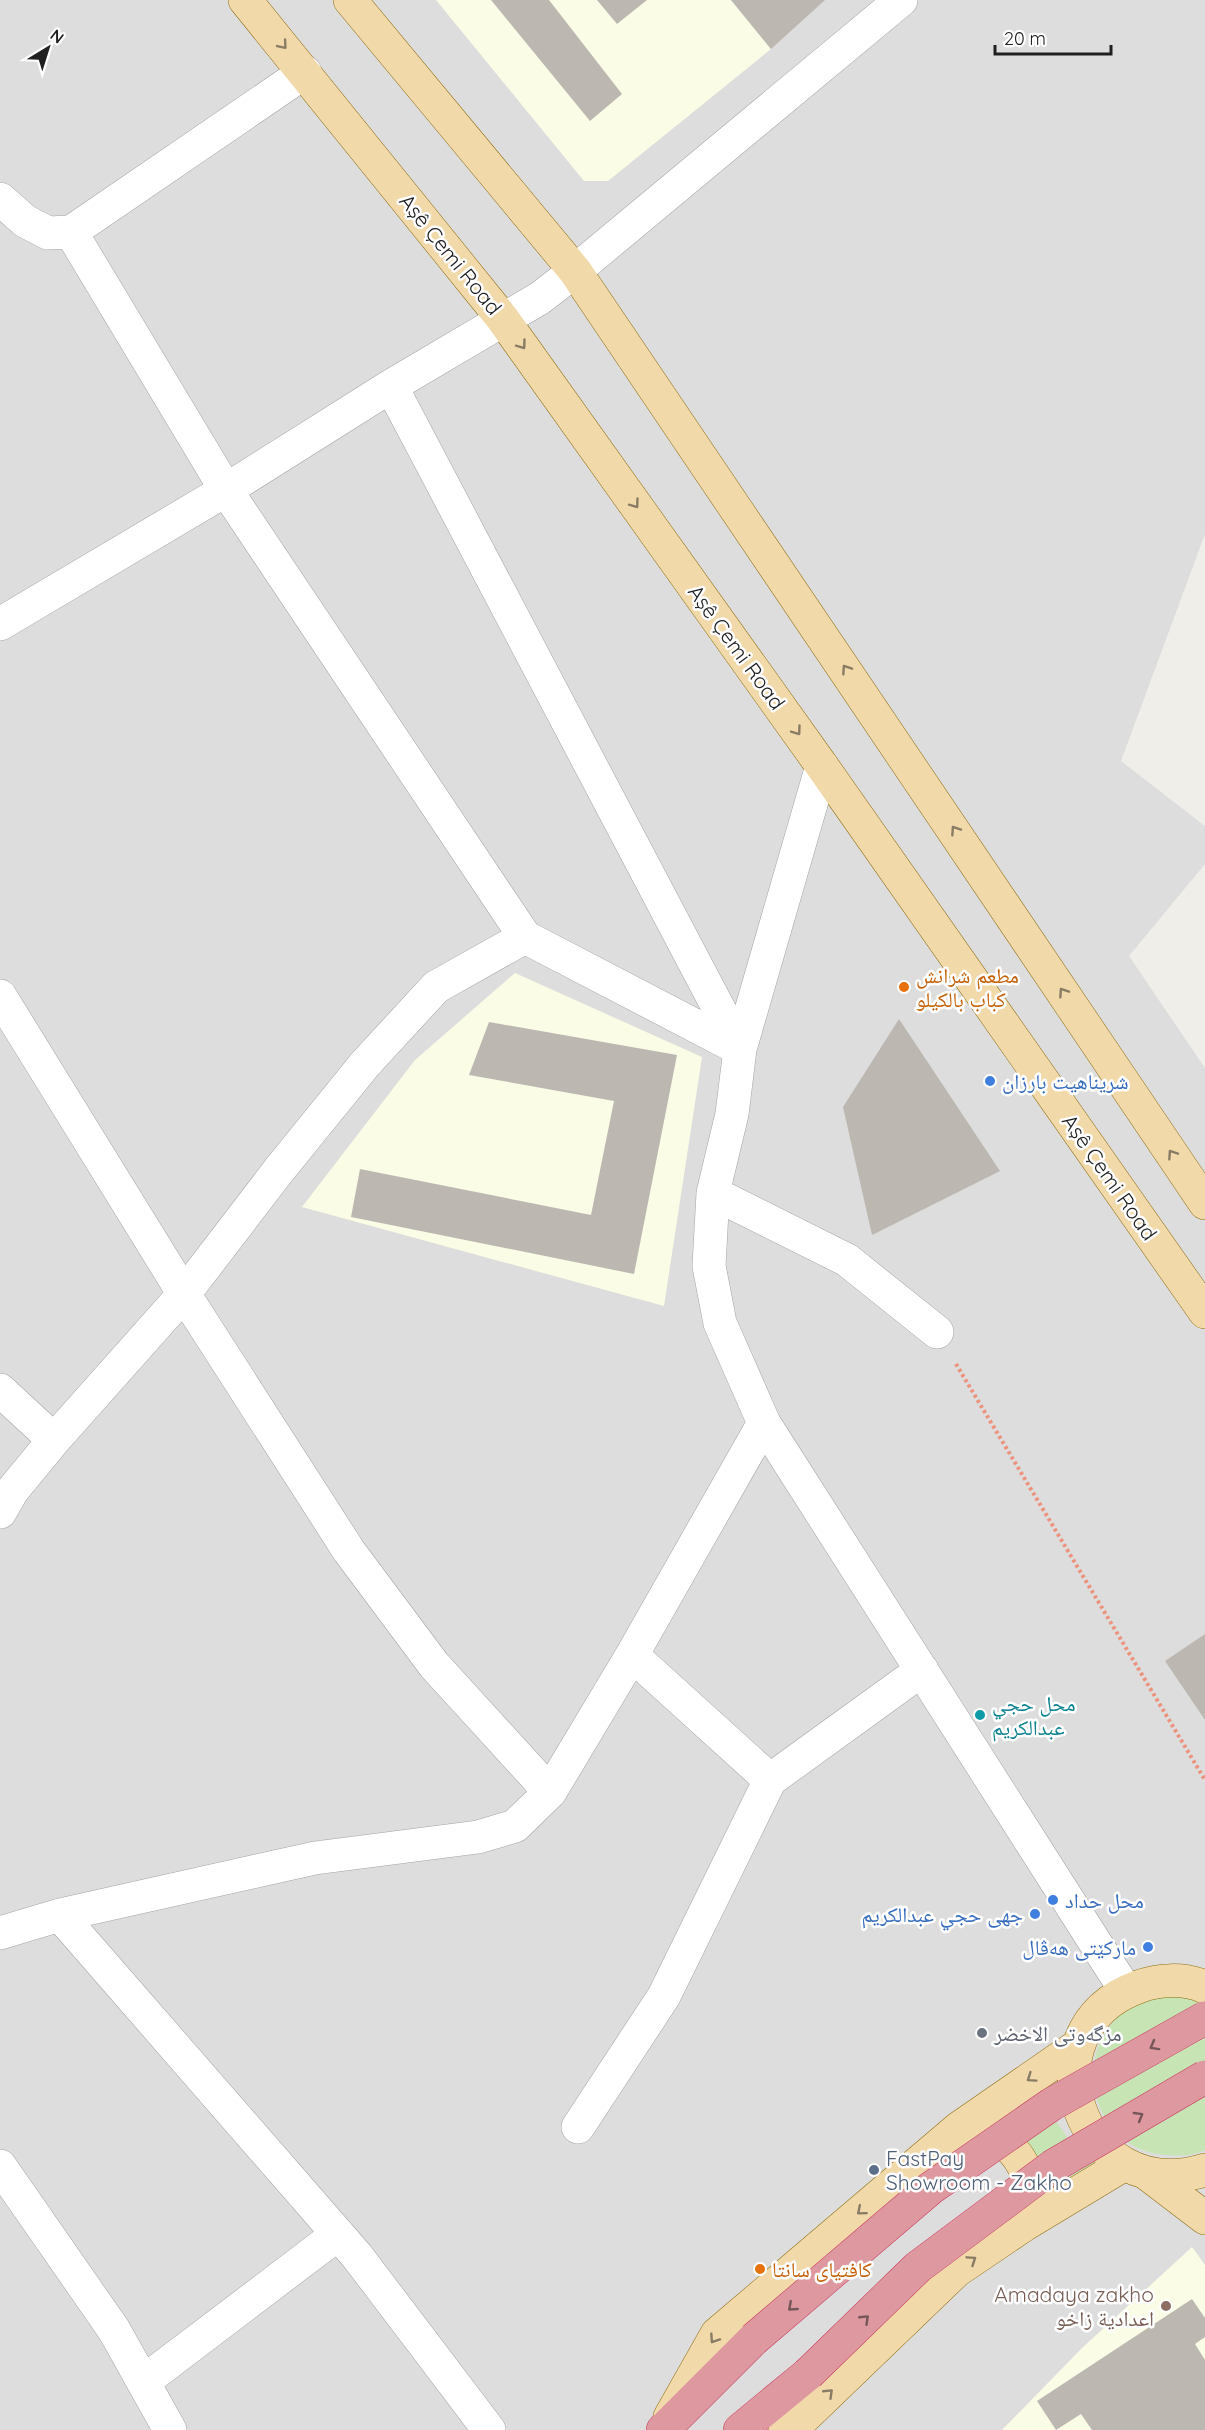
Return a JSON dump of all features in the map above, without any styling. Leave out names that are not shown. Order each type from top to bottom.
[{"type":"highway","points":[[663,2430],[754,2339],[931,2188],[1052,2104],[1205,2018]]},
{"type":"highway","points":[[740,2430],[808,2374],[918,2267],[1053,2166],[1205,2077]]},
{"type":"main road","name":"Aşê Çemi Road","points":[[245,0],[502,318],[822,766],[1205,1312]]},
{"type":"main road","points":[[350,0],[575,271],[1205,1203]]},
{"type":"main road","points":[[1203,1984],[1174,1980],[1157,1982],[1126,1991],[1107,2005],[1090,2023],[1079,2045],[1074,2069],[1074,2092],[1091,2134],[1106,2151],[1135,2168],[1205,2218]]},
{"type":"main road","points":[[663,2430],[717,2334],[959,2128],[1079,2045]]},
{"type":"main road","points":[[959,2128],[977,2129],[993,2135],[1008,2145],[1020,2158],[1031,2191],[1024,2224]]},
{"type":"main road","points":[[784,2430],[794,2427],[956,2271],[1024,2224],[1135,2168],[1169,2176],[1191,2174],[1205,2169]]},
{"type":"street","points":[[0,624],[226,490],[502,318],[540,298],[901,0]]},
{"type":"street","points":[[0,199],[25,221],[48,233],[71,232],[305,72]]},
{"type":"street","points":[[71,232],[226,490],[525,937],[740,1049]]},
{"type":"street","points":[[391,386],[740,1049]]},
{"type":"street","points":[[822,766],[740,1049],[732,1113],[713,1193],[709,1266],[720,1323],[764,1423],[1126,1991]]},
{"type":"street","points":[[0,1512],[12,1491],[54,1440],[184,1294],[279,1170],[351,1082],[436,987],[525,937]]},
{"type":"street","points":[[0,996],[184,1294],[349,1551],[434,1665],[550,1792]]},
{"type":"street","points":[[713,1193],[847,1260],[937,1332]]},
{"type":"street","points":[[0,1390],[54,1440]]},
{"type":"street","points":[[0,1934],[60,1914],[315,1858],[478,1837],[515,1826],[550,1792],[632,1655],[764,1423]]},
{"type":"street","points":[[632,1655],[770,1780]]},
{"type":"street","points":[[578,2127],[664,1996],[770,1780],[922,1670]]},
{"type":"street","points":[[60,1914],[338,2234],[417,2333],[489,2430]]},
{"type":"street","points":[[0,2166],[114,2330],[171,2430]]},
{"type":"street","points":[[143,2382],[338,2234]]},
{"type":"path","points":[[937,1332],[1205,1780]]},
{"type":"shaded area","points":[[0,0],[1205,0],[1205,534],[1121,761],[1205,826],[1205,864],[1129,956],[1205,1068],[1205,2430],[0,2430]]},
{"type":"shaded area","points":[[436,0],[731,0],[771,49],[608,181],[584,181]]},
{"type":"shaded area","points":[[515,973],[702,1057],[664,1306],[302,1207],[415,1060]]},
{"type":"shaded area","name":"Amadaya zakho اعدادية زاخو","points":[[1192,2247],[1205,2265],[1205,2430],[1002,2430],[1082,2348]]},
{"type":"green space","points":[[1166,1996],[1189,1997],[1205,2003],[1205,2150],[1190,2154],[1165,2155],[1140,2149],[1120,2137],[1106,2119],[1096,2098],[1093,2075],[1097,2052],[1107,2030],[1124,2012],[1134,2006]]},
{"type":"green space","points":[[1059,2075],[1056,2121],[1073,2146],[1098,2162],[1043,2200],[989,2120]]},
{"type":"building","points":[[491,0],[549,0],[622,94],[590,121]]},
{"type":"building","points":[[597,0],[647,0],[617,24]]},
{"type":"building","points":[[731,0],[825,0],[771,49]]},
{"type":"building","points":[[899,1019],[1000,1171],[872,1235],[843,1107]]},
{"type":"building","points":[[489,1022],[677,1055],[634,1274],[351,1217],[360,1169],[591,1215],[614,1101],[469,1075]]},
{"type":"building","points":[[1205,1634],[1205,1720],[1165,1661]]},
{"type":"building","name":"Amadaya zakho اعدادية زاخو","points":[[1192,2299],[1205,2318],[1205,2337],[1195,2344],[1205,2360],[1205,2430],[1092,2430],[1081,2414],[1056,2430],[1037,2401]]},
{"type":"place","name":"مطعم شرانش كباب بالكيلو","points":[[904,987]]},
{"type":"place","name":"شريناهيت بارزان","points":[[990,1081]]},
{"type":"place","name":"محل حجي عبدالكريم","points":[[980,1715]]},
{"type":"place","name":"محل حداد","points":[[1053,1900]]},
{"type":"place","name":"جهى حجي عبدالكريم","points":[[1035,1914]]},
{"type":"place","name":"مارکێتی هەڤال","points":[[1148,1947]]},
{"type":"place","name":"مزگەوتی الاخضر","points":[[982,2033]]},
{"type":"place","name":"FastPay Showroom - Zakho","points":[[874,2170]]},
{"type":"place","name":"کافتیای سانتا","points":[[760,2269]]},
{"type":"place","name":"Amadaya zakho اعدادية زاخو","points":[[1166,2306]]}]
